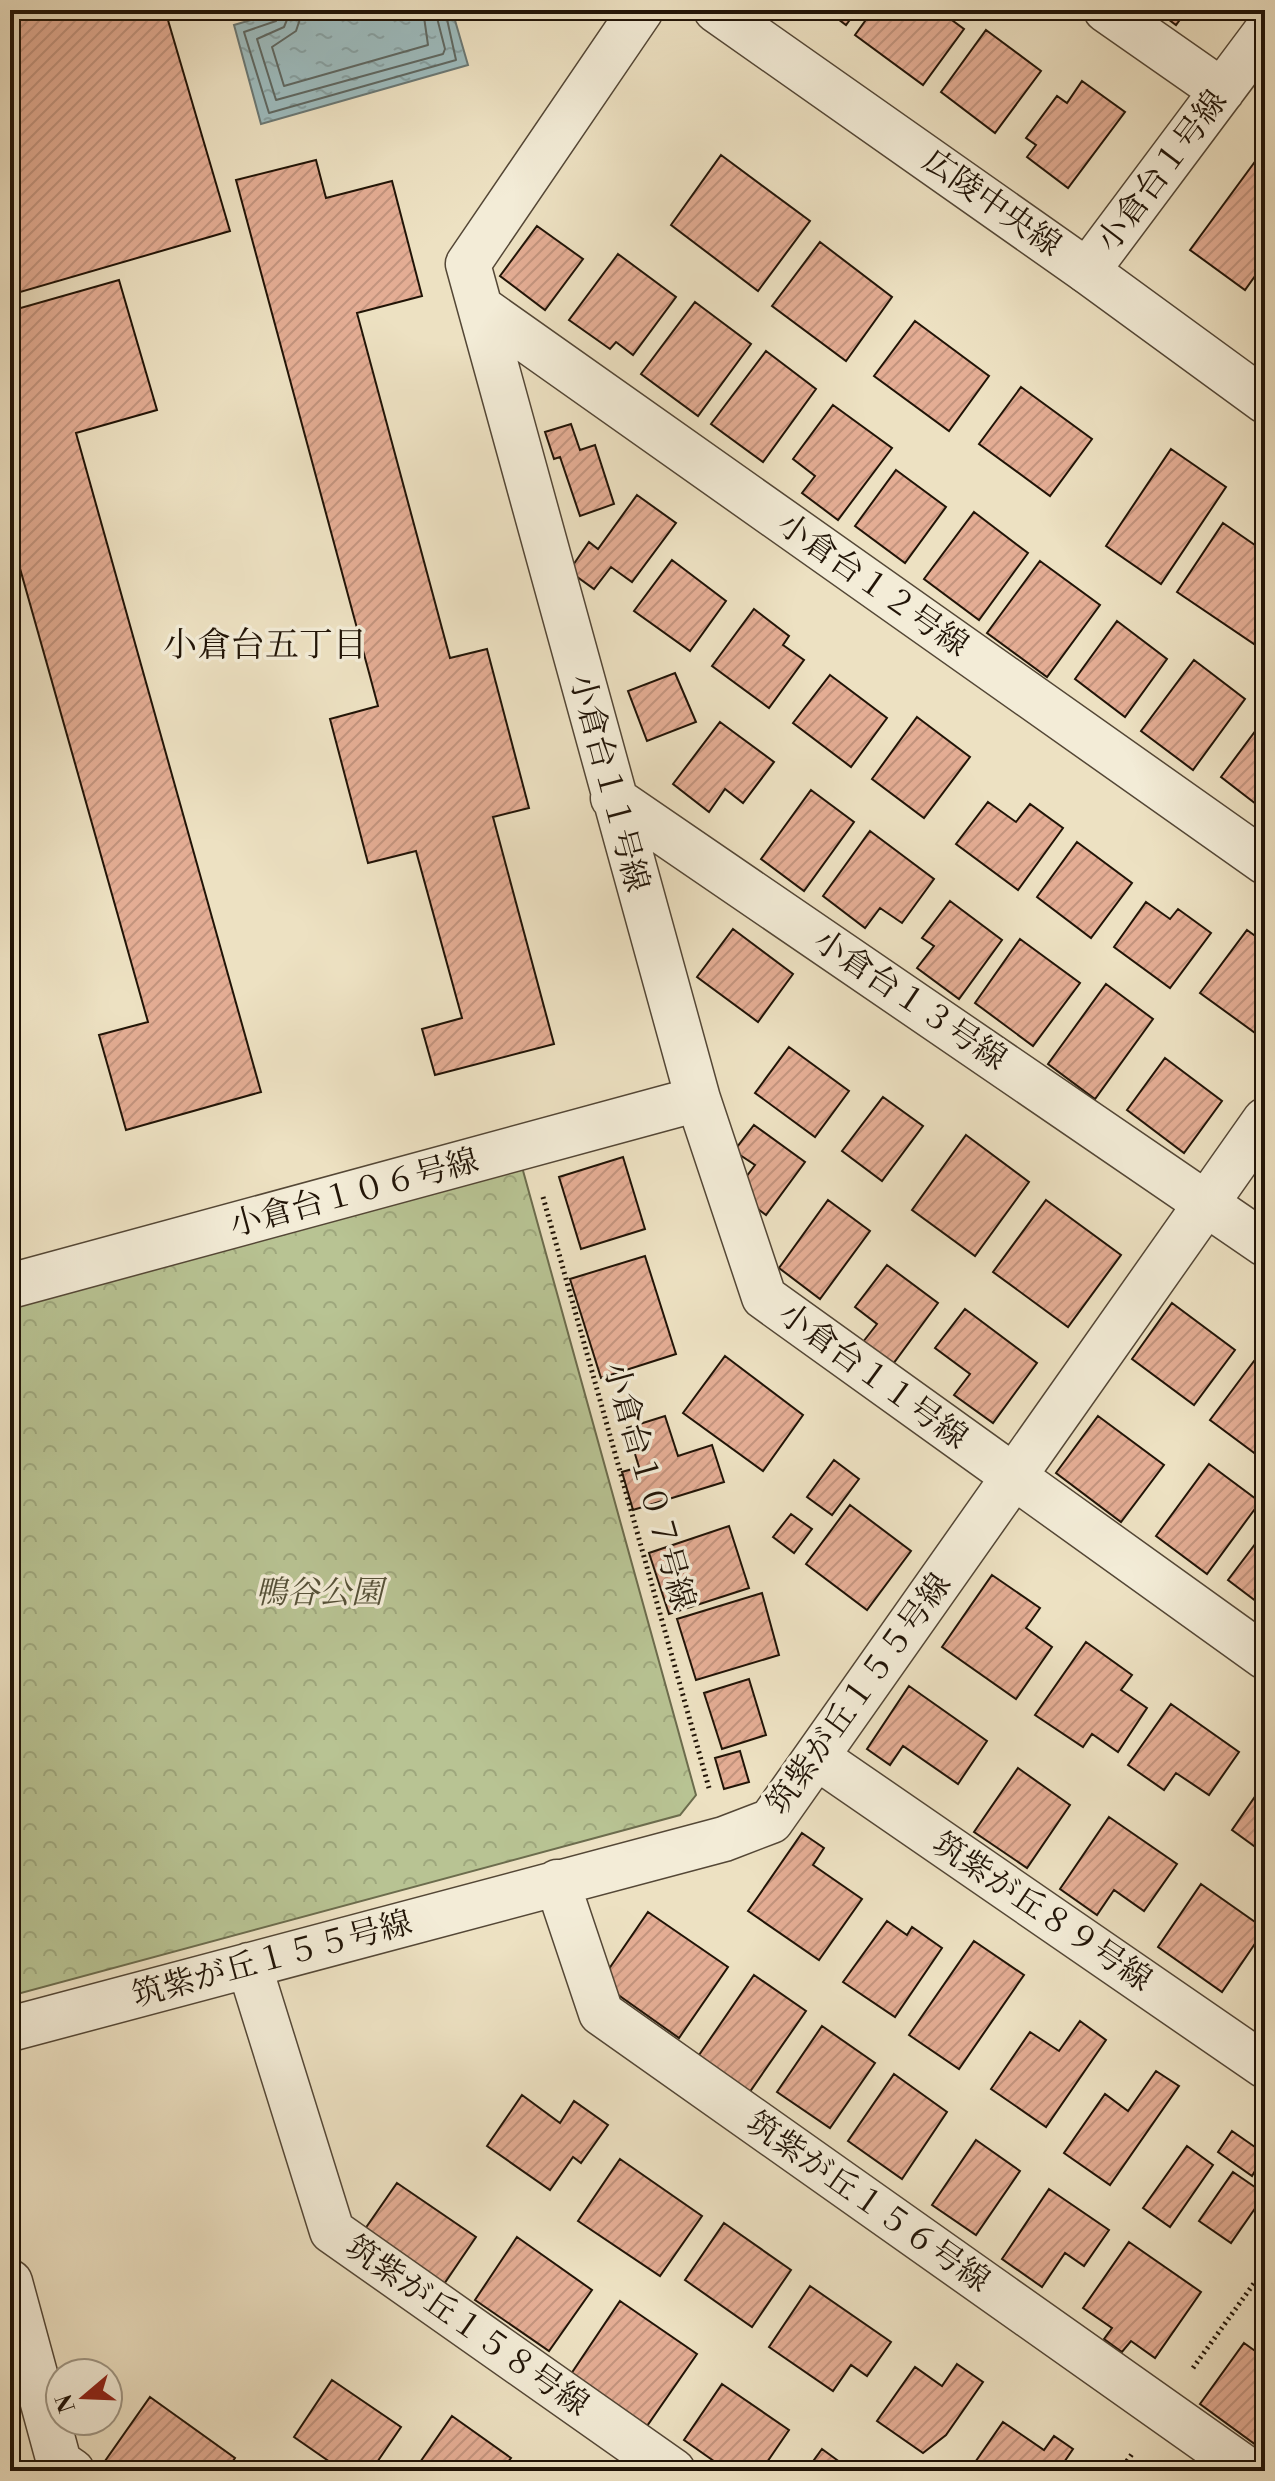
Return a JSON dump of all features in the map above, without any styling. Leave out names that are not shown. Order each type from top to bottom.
[{"type":"street","name":"小倉台１１号線","points":[[641,10],[468,264],[698,1099],[764,1297],[1265,1657]]},
{"type":"street","name":"広陵中央線","points":[[716,10],[1262,393]]},
{"type":"street","points":[[1106,10],[1222,91]]},
{"type":"street","name":"小倉台１号線","points":[[1087,271],[1265,33]]},
{"type":"street","name":"小倉台１２号線","points":[[481,308],[1265,862]]},
{"type":"street","name":"小倉台１３号線","points":[[613,798],[1265,1244]]},
{"type":"street","name":"小倉台１０６号線","points":[[10,1286],[698,1099]]},
{"type":"street","name":"筑紫が丘１５５号線","points":[[10,2029],[724,1839],[771,1821],[1265,1120]]},
{"type":"street","name":"筑紫が丘８９号線","points":[[818,1758],[1265,2066]]},
{"type":"street","name":"筑紫が丘１５６号線","points":[[557,1882],[601,2013],[1249,2471]]},
{"type":"street","name":"筑紫が丘１５８号線","points":[[249,1965],[332,2231],[673,2471]]},
{"type":"street","points":[[10,2282],[59,2462],[72,2471]]},
{"type":"path","name":"小倉台１０７号線","points":[[528,1145],[724,1839]]},
{"type":"path","points":[[1163,2410],[1265,2268]]},
{"type":"green space","name":"鴨谷公園","points":[[522,1167],[696,1795],[680,1815],[10,1996],[10,1307]]},
{"type":"water","points":[[285,10],[452,10],[468,65],[261,124],[234,25]]},
{"type":"building","points":[[33,10],[165,10],[230,231],[10,295],[10,17]]},
{"type":"building","points":[[826,10],[857,10],[846,25]]},
{"type":"building","points":[[873,10],[938,10],[964,29],[923,85],[855,35]]},
{"type":"building","points":[[1156,10],[1187,10],[1176,25]]},
{"type":"building","points":[[986,30],[1041,71],[995,133],[941,92]]},
{"type":"building","points":[[1082,81],[1125,112],[1068,188],[1027,157],[1036,145],[1026,138],[1057,96],[1067,103]]},
{"type":"building","points":[[1265,148],[1265,262],[1245,290],[1190,250]]},
{"type":"building","points":[[721,155],[810,221],[758,291],[671,225]]},
{"type":"building","points":[[316,160],[326,198],[392,181],[422,296],[357,313],[450,658],[487,649],[529,808],[493,817],[554,1044],[435,1075],[422,1029],[462,1018],[416,851],[368,863],[330,719],[378,706],[236,180]]},
{"type":"building","points":[[537,226],[583,259],[545,310],[500,276]]},
{"type":"building","points":[[820,242],[892,297],[846,361],[772,306]]},
{"type":"building","points":[[618,254],[676,297],[633,355],[616,342],[610,349],[569,320]]},
{"type":"building","points":[[119,280],[157,410],[76,433],[261,1092],[126,1130],[99,1035],[148,1022],[10,533],[10,311]]},
{"type":"building","points":[[695,302],[751,344],[698,416],[641,374]]},
{"type":"building","points":[[915,321],[989,376],[949,431],[874,376]]},
{"type":"building","points":[[766,351],[816,389],[763,462],[711,424]]},
{"type":"building","points":[[1021,387],[1092,439],[1050,496],[979,444]]},
{"type":"building","points":[[833,405],[892,448],[838,520],[802,493],[815,476],[793,459]]},
{"type":"building","points":[[571,424],[580,450],[595,445],[614,504],[580,516],[560,457],[554,459],[545,432]]},
{"type":"building","points":[[1171,449],[1226,487],[1161,584],[1106,546]]},
{"type":"building","points":[[896,470],[946,507],[905,563],[855,526]]},
{"type":"building","points":[[637,495],[676,523],[632,582],[611,567],[594,589],[569,571],[589,542],[598,549]]},
{"type":"building","points":[[974,512],[1028,553],[979,620],[924,579]]},
{"type":"building","points":[[1223,523],[1265,552],[1265,634],[1257,646],[1177,592]]},
{"type":"building","points":[[672,560],[726,601],[690,651],[634,611]]},
{"type":"building","points":[[1040,561],[1100,605],[1047,677],[987,633]]},
{"type":"building","points":[[754,609],[789,636],[783,645],[804,660],[769,708],[712,666]]},
{"type":"building","points":[[1117,621],[1167,659],[1125,717],[1075,679]]},
{"type":"building","points":[[1194,660],[1245,699],[1193,770],[1141,731]]},
{"type":"building","points":[[675,673],[696,722],[647,741],[628,691]]},
{"type":"building","points":[[830,675],[887,718],[851,767],[793,723]]},
{"type":"building","points":[[917,717],[970,757],[924,818],[872,779]]},
{"type":"building","points":[[1265,718],[1265,811],[1221,777]]},
{"type":"building","points":[[720,722],[774,762],[743,803],[725,789],[709,812],[673,784]]},
{"type":"building","points":[[811,790],[854,822],[804,891],[761,859]]},
{"type":"building","points":[[988,802],[1016,822],[1030,804],[1063,828],[1018,890],[956,844]]},
{"type":"building","points":[[870,831],[934,879],[902,923],[880,908],[865,928],[823,896]]},
{"type":"building","points":[[1077,842],[1132,883],[1091,938],[1037,897]]},
{"type":"building","points":[[950,901],[1002,940],[959,999],[917,968],[934,946],[922,938]]},
{"type":"building","points":[[1146,902],[1170,919],[1178,909],[1211,933],[1170,988],[1114,947]]},
{"type":"building","points":[[733,929],[793,974],[758,1022],[697,977]]},
{"type":"building","points":[[1247,930],[1265,943],[1265,1033],[1262,1038],[1200,993]]},
{"type":"building","points":[[1020,939],[1080,983],[1033,1046],[975,1003]]},
{"type":"building","points":[[1106,984],[1153,1019],[1095,1099],[1048,1064]]},
{"type":"building","points":[[789,1047],[849,1091],[815,1137],[755,1093]]},
{"type":"building","points":[[1165,1058],[1222,1101],[1184,1153],[1127,1110]]},
{"type":"building","points":[[883,1097],[923,1126],[882,1181],[842,1151]]},
{"type":"building","points":[[754,1125],[805,1162],[766,1215],[735,1192],[755,1165],[734,1151]]},
{"type":"building","points":[[966,1135],[1029,1182],[975,1256],[912,1210]]},
{"type":"building","points":[[623,1157],[645,1229],[581,1249],[559,1177]]},
{"type":"building","points":[[828,1200],[870,1231],[820,1299],[779,1268]]},
{"type":"building","points":[[1046,1200],[1121,1255],[1068,1327],[993,1272]]},
{"type":"building","points":[[645,1256],[676,1354],[601,1378],[570,1279]]},
{"type":"building","points":[[887,1265],[938,1303],[893,1364],[863,1342],[877,1324],[855,1307]]},
{"type":"building","points":[[1172,1303],[1235,1350],[1194,1405],[1132,1359]]},
{"type":"building","points":[[965,1309],[1037,1363],[993,1423],[954,1395],[970,1374],[935,1348]]},
{"type":"building","points":[[725,1356],[803,1415],[763,1471],[683,1413]]},
{"type":"building","points":[[1254,1361],[1265,1368],[1265,1461],[1210,1420]]},
{"type":"building","points":[[665,1416],[678,1456],[712,1445],[724,1482],[633,1510],[622,1472],[639,1467],[627,1428]]},
{"type":"building","points":[[1098,1416],[1164,1465],[1121,1522],[1056,1473]]},
{"type":"building","points":[[834,1460],[859,1479],[832,1515],[807,1497]]},
{"type":"building","points":[[1209,1464],[1260,1502],[1207,1574],[1156,1536]]},
{"type":"building","points":[[850,1505],[911,1551],[867,1610],[806,1564]]},
{"type":"building","points":[[791,1514],[812,1529],[794,1553],[773,1537]]},
{"type":"building","points":[[729,1526],[749,1588],[669,1614],[649,1553]]},
{"type":"building","points":[[1265,1531],[1265,1608],[1228,1580]]},
{"type":"building","points":[[992,1575],[1040,1608],[1026,1628],[1052,1647],[1016,1699],[942,1647]]},
{"type":"building","points":[[762,1593],[779,1655],[696,1680],[677,1619]]},
{"type":"building","points":[[1086,1642],[1132,1675],[1121,1690],[1147,1708],[1118,1752],[1092,1734],[1083,1747],[1035,1715]]},
{"type":"building","points":[[749,1679],[766,1735],[722,1749],[704,1693]]},
{"type":"building","points":[[909,1686],[987,1741],[958,1784],[903,1746],[890,1765],[867,1749]]},
{"type":"building","points":[[1171,1704],[1239,1752],[1209,1795],[1176,1773],[1164,1790],[1128,1765]]},
{"type":"building","points":[[740,1751],[749,1782],[724,1789],[715,1758]]},
{"type":"building","points":[[1018,1768],[1070,1805],[1027,1868],[974,1832]]},
{"type":"building","points":[[1265,1782],[1265,1854],[1232,1830]]},
{"type":"building","points":[[1109,1817],[1177,1864],[1144,1911],[1114,1890],[1097,1915],[1060,1889]]},
{"type":"building","points":[[802,1833],[824,1848],[813,1865],[862,1899],[819,1960],[748,1911]]},
{"type":"building","points":[[1201,1884],[1265,1929],[1222,1992],[1158,1947]]},
{"type":"building","points":[[648,1912],[728,1967],[679,2038],[600,1982]]},
{"type":"building","points":[[887,1921],[907,1935],[912,1927],[942,1948],[895,2017],[843,1982]]},
{"type":"building","points":[[974,1941],[1024,1975],[959,2069],[909,2035]]},
{"type":"building","points":[[754,1975],[806,2011],[749,2093],[697,2058]]},
{"type":"building","points":[[1080,2021],[1106,2040],[1046,2127],[991,2089],[1030,2032],[1059,2051]]},
{"type":"building","points":[[822,2026],[875,2063],[830,2128],[777,2092]]},
{"type":"building","points":[[1156,2071],[1179,2086],[1110,2185],[1064,2153],[1105,2094],[1128,2111]]},
{"type":"building","points":[[894,2074],[947,2112],[902,2179],[848,2141]]},
{"type":"building","points":[[522,2095],[560,2123],[574,2101],[608,2125],[581,2163],[573,2157],[550,2190],[487,2146]]},
{"type":"building","points":[[1232,2131],[1265,2154],[1252,2176],[1218,2152]]},
{"type":"building","points":[[976,2140],[1020,2171],[976,2235],[932,2205]]},
{"type":"building","points":[[1187,2146],[1213,2165],[1170,2227],[1143,2208]]},
{"type":"building","points":[[620,2159],[702,2216],[660,2276],[578,2221]]},
{"type":"building","points":[[1233,2172],[1265,2194],[1231,2243],[1199,2221]]},
{"type":"building","points":[[397,2183],[476,2237],[444,2284],[365,2229]]},
{"type":"building","points":[[1049,2189],[1109,2230],[1084,2266],[1065,2253],[1042,2287],[1002,2259]]},
{"type":"building","points":[[724,2223],[791,2270],[752,2327],[685,2280]]},
{"type":"building","points":[[517,2237],[592,2290],[549,2351],[475,2300]]},
{"type":"building","points":[[1129,2242],[1201,2292],[1155,2358],[1131,2341],[1122,2352],[1104,2339],[1112,2328],[1083,2308]]},
{"type":"building","points":[[810,2286],[891,2342],[867,2376],[851,2365],[833,2391],[769,2347]]},
{"type":"building","points":[[620,2301],[697,2354],[647,2426],[571,2374]]},
{"type":"building","points":[[1244,2343],[1265,2358],[1265,2432],[1256,2445],[1200,2404]]},
{"type":"building","points":[[957,2364],[983,2382],[946,2435],[923,2453],[877,2421],[915,2367],[942,2386]]},
{"type":"building","points":[[332,2380],[401,2427],[371,2471],[343,2471],[294,2437]]},
{"type":"building","points":[[722,2384],[789,2430],[761,2471],[728,2471],[684,2440]]},
{"type":"building","points":[[150,2397],[235,2458],[226,2471],[119,2471],[105,2461]]},
{"type":"building","points":[[452,2416],[511,2458],[501,2471],[414,2471]]},
{"type":"building","points":[[1003,2422],[1044,2450],[1054,2436],[1073,2449],[1058,2471],[969,2471]]},
{"type":"building","points":[[822,2449],[848,2468],[853,2471],[806,2471]]},
{"type":"district","name":"小倉台五丁目","points":[[265,646]]}]
